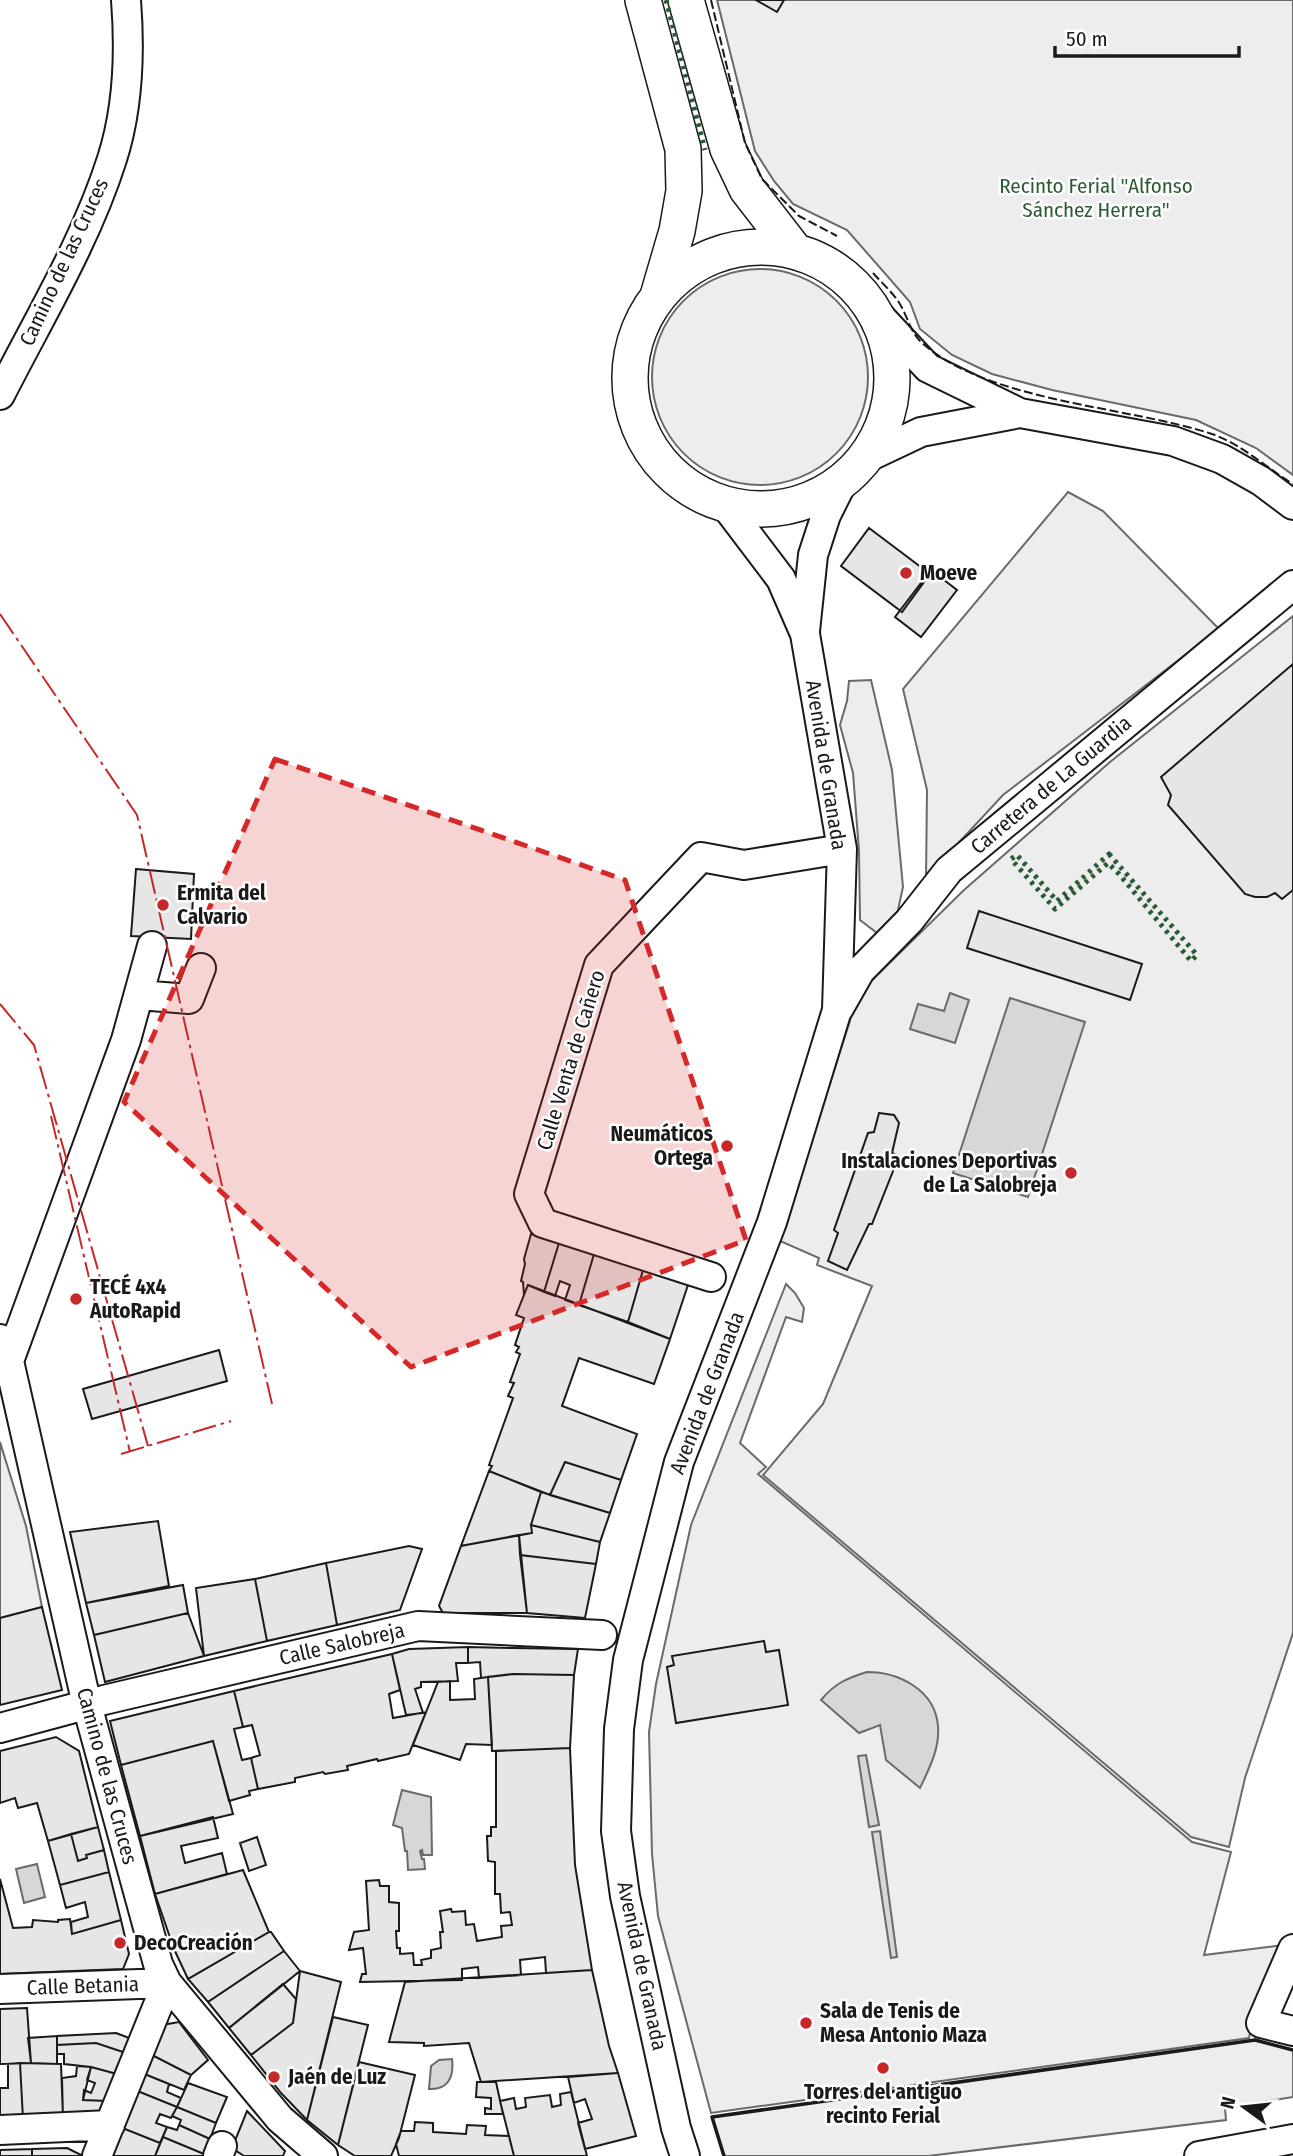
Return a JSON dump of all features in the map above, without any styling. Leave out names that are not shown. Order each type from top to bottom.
[{"type":"main road","points":[[643,0],[683,149],[684,191],[677,231],[657,298],[641,326],[631,356],[629,377],[636,420],[655,458],[670,474],[686,487],[725,506],[745,510],[787,508],[826,493],[855,470],[878,439],[891,396],[892,373],[890,351],[873,309],[859,290],[841,273],[820,260],[795,251],[757,246],[719,253],[685,271],[657,298]]},
{"type":"main road","points":[[686,0],[727,149],[747,189],[795,251]]},
{"type":"street","name":"Camino de las Cruces","points":[[0,395],[85,228],[113,157],[125,92],[128,20],[126,0]]},
{"type":"street","points":[[873,309],[928,368],[1020,413],[1173,441],[1222,459],[1261,481],[1293,505]]},
{"type":"street","points":[[855,470],[921,432],[1020,413]]},
{"type":"street","name":"Avenida de Granada","points":[[805,634],[813,555],[826,515],[855,470]]},
{"type":"street","name":"Avenida de Granada","points":[[685,2156],[676,2128],[630,1919],[616,1831],[619,1729],[626,1674],[647,1580],[680,1462],[772,1222],[837,1010],[842,849],[805,634],[781,579],[725,506]]},
{"type":"street","name":"Carretera de La Guardia","points":[[837,1010],[860,971],[909,921],[949,870],[1293,585]]},
{"type":"street","name":"Calle Venta de Cañero","points":[[711,1277],[543,1223],[529,1194],[586,1005],[599,965],[701,857],[744,865],[842,849]]},
{"type":"street","points":[[5,1350],[126,1040],[152,946]]},
{"type":"street","points":[[139,995],[190,999],[201,968]]},
{"type":"street","name":"Camino de las Cruces","points":[[5,1350],[87,1705],[150,1940],[167,1983],[280,2119],[323,2156]]},
{"type":"street","name":"Calle Salobreja","points":[[0,1728],[418,1626],[603,1634]]},
{"type":"street","points":[[1293,1949],[1261,2023],[1293,2031]]},
{"type":"street","points":[[97,2156],[167,1983]]},
{"type":"street","name":"Calle Betania","points":[[0,1989],[167,1983]]},
{"type":"street","points":[[0,2130],[110,2124]]},
{"type":"street","points":[[1199,2156],[1293,2139]]},
{"type":"highlighted area","points":[[275,759],[625,880],[746,1240],[411,1367],[124,1102]]},
{"type":"shaded area","name":"Recinto Ferial \"Alfonso Sánchez Herrera\"","points":[[717,0],[1293,0],[1293,475],[1256,448],[1196,420],[1052,390],[992,374],[952,355],[920,329],[910,302],[847,230],[793,204],[755,151]]},
{"type":"shaded area","points":[[760,269],[801,277],[820,287],[836,301],[850,317],[860,336],[868,377],[860,418],[850,437],[836,453],[820,467],[801,477],[760,485],[719,477],[700,467],[684,453],[670,437],[660,418],[652,377],[660,336],[670,317],[684,301],[700,287],[719,277]]},
{"type":"shaded area","points":[[1068,492],[1103,511],[1219,629],[1003,795],[926,878],[927,790],[903,689]]},
{"type":"shaded area","name":"Instalaciones Deportivas de La Salobreja","points":[[1293,616],[1293,1633],[1245,1778],[1229,1847],[1191,1837],[763,1475],[823,1404],[872,1286],[817,1265],[819,1258],[780,1241],[852,1014],[864,988],[964,890],[1110,762]]},
{"type":"shaded area","points":[[871,680],[892,770],[903,887],[896,919],[877,933],[860,920],[859,851],[853,773],[840,725],[849,681]]},
{"type":"shaded area","points":[[950,993],[969,1000],[955,1043],[910,1029],[918,1004],[944,1011]]},
{"type":"shaded area","points":[[1010,998],[1085,1022],[1028,1197],[953,1173]]},
{"type":"shaded area","points":[[786,1284],[804,1308],[802,1322],[786,1317],[740,1443],[766,1467],[758,1474],[1192,1842],[1231,1852],[1204,1955],[1284,1945],[1257,1998],[1249,2038],[711,2113],[658,1916],[652,1854],[649,1732],[656,1684],[691,1525]]},
{"type":"shaded area","points":[[0,1442],[26,1526],[42,1607],[0,1618]]},
{"type":"shaded area","points":[[867,1672],[891,1675],[903,1680],[923,1693],[930,1702],[938,1726],[937,1742],[920,1788],[886,1760],[880,1725],[859,1733],[821,1700],[841,1682]]},
{"type":"shaded area","points":[[866,1755],[879,1825],[869,1827],[858,1756]]},
{"type":"shaded area","points":[[402,1790],[431,1797],[432,1855],[423,1855],[422,1850],[420,1851],[425,1869],[408,1870],[402,1828],[393,1825]]},
{"type":"shaded area","points":[[880,1831],[897,1957],[891,1958],[872,1832]]},
{"type":"shaded area","points":[[37,1864],[45,1897],[24,1903],[16,1869]]},
{"type":"shaded area","points":[[1255,2040],[1293,2050],[1293,2097],[1225,2108],[1226,2120],[928,2156],[724,2156],[712,2117]]},
{"type":"shaded area","points":[[452,2059],[449,2081],[436,2089],[429,2089],[431,2066],[439,2060]]},
{"type":"building","points":[[756,0],[784,0],[777,12]]},
{"type":"building","points":[[869,528],[930,574],[902,612],[841,566]]},
{"type":"building","points":[[931,570],[957,590],[921,637],[895,617]]},
{"type":"building","points":[[1293,664],[1293,890],[1282,899],[1275,893],[1267,897],[1255,897],[1245,894],[1168,805],[1171,795],[1161,777]]},
{"type":"building","name":"Ermita del Calvario","points":[[136,869],[194,874],[191,939],[131,936]]},
{"type":"building","points":[[979,911],[1142,964],[1130,1000],[967,948]]},
{"type":"building","points":[[879,1113],[894,1115],[899,1123],[892,1153],[899,1156],[872,1224],[869,1224],[847,1270],[828,1261],[838,1233],[834,1230],[868,1133],[874,1132]]},
{"type":"building","points":[[531,1234],[559,1243],[544,1292],[528,1285],[524,1295],[521,1281]]},
{"type":"building","points":[[559,1243],[594,1254],[579,1305],[565,1300],[570,1285],[560,1281],[555,1296],[544,1292]]},
{"type":"building","points":[[594,1254],[643,1270],[628,1322],[579,1305]]},
{"type":"building","points":[[643,1270],[688,1285],[670,1339],[628,1322]]},
{"type":"building","points":[[528,1285],[670,1339],[654,1384],[579,1358],[562,1406],[637,1434],[621,1480],[565,1462],[550,1495],[489,1471],[513,1398],[508,1396],[514,1383],[510,1382],[520,1354],[516,1352],[519,1347],[515,1345],[524,1318],[516,1315]]},
{"type":"building","points":[[219,1350],[227,1381],[92,1419],[83,1389]]},
{"type":"building","points":[[565,1462],[621,1480],[610,1513],[550,1495]]},
{"type":"building","points":[[489,1471],[541,1492],[531,1525],[532,1533],[461,1546]]},
{"type":"building","points":[[541,1492],[610,1513],[600,1542],[531,1525]]},
{"type":"building","points":[[158,1521],[169,1586],[86,1603],[70,1532]]},
{"type":"building","points":[[531,1525],[600,1542],[596,1564],[520,1555],[519,1535],[532,1533]]},
{"type":"building","points":[[519,1535],[527,1613],[443,1613],[439,1606],[461,1546]]},
{"type":"building","points":[[409,1546],[422,1549],[400,1610],[337,1625],[326,1563]]},
{"type":"building","points":[[520,1555],[596,1564],[585,1618],[527,1613]]},
{"type":"building","points":[[326,1563],[337,1625],[267,1641],[255,1579]]},
{"type":"building","points":[[255,1579],[267,1641],[204,1656],[196,1588]]},
{"type":"building","points":[[183,1585],[188,1613],[94,1635],[86,1603]]},
{"type":"building","points":[[42,1607],[62,1690],[0,1705],[0,1618]]},
{"type":"building","points":[[188,1613],[204,1656],[105,1682],[94,1635]]},
{"type":"building","points":[[764,1641],[766,1652],[779,1650],[788,1705],[676,1723],[667,1667],[674,1665],[672,1656]]},
{"type":"building","points":[[468,1647],[578,1649],[574,1675],[513,1674],[481,1678],[480,1662],[468,1663]]},
{"type":"building","points":[[468,1647],[468,1663],[456,1663],[458,1681],[421,1682],[421,1687],[415,1689],[423,1713],[406,1715],[392,1654],[409,1649]]},
{"type":"building","points":[[392,1654],[400,1690],[389,1694],[393,1718],[426,1712],[409,1754],[347,1766],[348,1770],[295,1778],[295,1782],[258,1789],[251,1758],[260,1755],[252,1725],[243,1727],[234,1691]]},
{"type":"building","points":[[513,1674],[574,1675],[570,1748],[492,1751],[488,1677]]},
{"type":"building","points":[[488,1677],[492,1745],[466,1744],[460,1760],[413,1745],[438,1682],[450,1681],[450,1700],[475,1699],[474,1679]]},
{"type":"building","points":[[234,1691],[243,1727],[234,1729],[242,1760],[251,1758],[258,1789],[249,1791],[250,1795],[229,1801],[213,1741],[121,1765],[110,1721]]},
{"type":"building","points":[[56,1737],[79,1751],[98,1827],[48,1841],[37,1803],[18,1808],[15,1798],[0,1803],[0,1751]]},
{"type":"building","points":[[213,1741],[233,1814],[140,1836],[121,1765]]},
{"type":"building","points":[[570,1748],[575,1865],[592,1970],[546,1973],[545,1957],[520,1960],[521,1975],[479,1978],[478,1967],[462,1969],[462,1980],[360,1982],[362,1974],[366,1974],[363,1948],[349,1950],[354,1932],[369,1930],[366,1881],[379,1880],[380,1886],[389,1886],[389,1902],[399,1903],[397,1948],[400,1948],[400,1954],[413,1953],[414,1965],[422,1965],[421,1960],[431,1958],[431,1950],[441,1948],[440,1932],[443,1932],[440,1911],[465,1911],[466,1925],[474,1924],[477,1941],[502,1937],[501,1926],[512,1925],[510,1912],[501,1913],[500,1894],[495,1894],[495,1862],[488,1861],[487,1836],[491,1836],[491,1827],[496,1827],[496,1751]]},
{"type":"building","points":[[213,1817],[218,1838],[181,1846],[185,1863],[222,1853],[227,1874],[155,1894],[140,1836]]},
{"type":"building","points":[[98,1827],[104,1850],[86,1855],[87,1858],[78,1861],[71,1834]]},
{"type":"building","points":[[71,1834],[78,1861],[87,1858],[86,1855],[104,1850],[109,1872],[60,1885],[48,1841]]},
{"type":"building","points":[[257,1837],[266,1865],[249,1871],[240,1843]]},
{"type":"building","points":[[243,1870],[269,1932],[188,1979],[174,1949],[155,1894]]},
{"type":"building","points":[[109,1872],[121,1920],[72,1934],[71,1922],[88,1917],[85,1902],[66,1908],[60,1885]]},
{"type":"building","points":[[0,1879],[13,1928],[32,1927],[33,1920],[58,1922],[70,1919],[72,1934],[121,1920],[129,1954],[123,1969],[0,1974]]},
{"type":"building","points":[[269,1932],[284,1951],[208,2002],[188,1979]]},
{"type":"building","points":[[284,1951],[300,1971],[229,2028],[208,2002]]},
{"type":"building","points":[[592,1970],[609,2046],[618,2073],[481,2082],[469,2043],[424,2046],[424,2043],[389,2042],[405,1982]]},
{"type":"building","points":[[300,1971],[341,1982],[307,2120],[251,2055],[293,2023]]},
{"type":"building","points":[[283,1984],[296,1999],[293,2023],[251,2055],[229,2028]]},
{"type":"building","points":[[27,2008],[31,2063],[0,2064],[0,2009]]},
{"type":"building","points":[[333,2017],[368,2025],[338,2145],[307,2120]]},
{"type":"building","points":[[179,2022],[208,2060],[191,2075],[150,2054],[162,2025]]},
{"type":"building","points":[[116,2033],[132,2039],[126,2053],[96,2043],[57,2045],[57,2036]]},
{"type":"building","points":[[57,2036],[57,2064],[31,2063],[28,2038]]},
{"type":"building","points":[[96,2043],[126,2053],[117,2074],[64,2064],[64,2054],[57,2054],[57,2045]]},
{"type":"building","points":[[150,2054],[191,2075],[184,2090],[142,2073]]},
{"type":"building","points":[[359,2062],[415,2075],[399,2138],[391,2156],[355,2156],[338,2145]]},
{"type":"building","points":[[20,2063],[23,2119],[0,2120],[0,2088],[8,2088],[8,2064]]},
{"type":"building","points":[[20,2063],[61,2064],[63,2118],[23,2119]]},
{"type":"building","points":[[77,2066],[91,2067],[83,2100],[107,2101],[101,2116],[63,2118],[62,2078],[76,2076]]},
{"type":"building","points":[[91,2067],[117,2074],[107,2101],[83,2100],[84,2090],[91,2093],[95,2083],[87,2080]]},
{"type":"building","points":[[142,2073],[169,2084],[167,2092],[181,2098],[177,2107],[135,2090]]},
{"type":"building","points":[[618,2073],[636,2136],[585,2149],[578,2123],[592,2119],[585,2099],[574,2103],[568,2077]]},
{"type":"building","points":[[477,2082],[496,2082],[503,2114],[485,2114],[485,2108],[491,2109],[491,2098],[476,2097]]},
{"type":"building","points":[[188,2083],[227,2097],[216,2123],[177,2107]]},
{"type":"building","points":[[135,2090],[177,2107],[171,2118],[160,2114],[156,2123],[167,2127],[160,2143],[120,2127]]},
{"type":"building","points":[[571,2092],[587,2156],[514,2156],[500,2101],[514,2098],[516,2109],[526,2107],[525,2098],[550,2095],[552,2107],[561,2105],[560,2094]]},
{"type":"building","points":[[177,2107],[216,2123],[210,2139],[179,2125],[181,2120],[172,2116]]},
{"type":"building","points":[[247,2111],[285,2151],[283,2156],[244,2156],[232,2148]]},
{"type":"building","points":[[415,2122],[433,2123],[433,2132],[466,2134],[467,2125],[486,2126],[485,2135],[509,2136],[514,2156],[399,2156],[396,2144],[401,2131],[414,2131]]},
{"type":"building","points":[[179,2125],[210,2139],[204,2154],[163,2137],[167,2127],[177,2130]]},
{"type":"building","points":[[120,2127],[160,2143],[155,2156],[108,2156]]},
{"type":"building","points":[[163,2137],[204,2154],[155,2156]]},
{"type":"building","points":[[67,2148],[83,2156],[32,2156],[32,2149]]},
{"type":"building","points":[[32,2149],[32,2156],[0,2156],[0,2150]]},
{"type":"hedge","points":[[666,0],[705,150]]},
{"type":"hedge","points":[[1109,854],[1197,955],[1191,961],[1108,863],[1055,909],[1011,859],[1017,855],[1057,901],[1109,854]]},
{"type":"fence","points":[[711,0],[745,143],[762,179],[799,216],[837,236]]},
{"type":"fence","points":[[873,273],[898,301],[921,342],[949,362],[982,378],[1020,390],[1178,424],[1212,434],[1244,450],[1293,484]]},
{"type":"wall","points":[[724,2156],[712,2117],[1255,2040],[1293,2050]]},
{"type":"power","points":[[0,614],[137,815],[272,1404]]},
{"type":"power","points":[[0,1004],[34,1045],[148,1446]]},
{"type":"power","points":[[51,1116],[130,1452]]},
{"type":"power","points":[[121,1454],[231,1421]]},
{"type":"place","name":"Moeve","points":[[906,573]]},
{"type":"place","name":"Ermita del Calvario","points":[[163,905]]},
{"type":"place","name":"Neumáticos Ortega","points":[[727,1146]]},
{"type":"place","name":"Instalaciones Deportivas de La Salobreja","points":[[1071,1173]]},
{"type":"place","name":"TECÉ 4x4 AutoRapid","points":[[76,1299]]},
{"type":"place","name":"DecoCreación","points":[[120,1943]]},
{"type":"place","name":"Sala de Tenis de Mesa Antonio Maza","points":[[806,2023]]},
{"type":"place","name":"Torres del antiguo recinto Ferial","points":[[883,2068]]},
{"type":"place","name":"Jaén de Luz","points":[[274,2077]]}]
